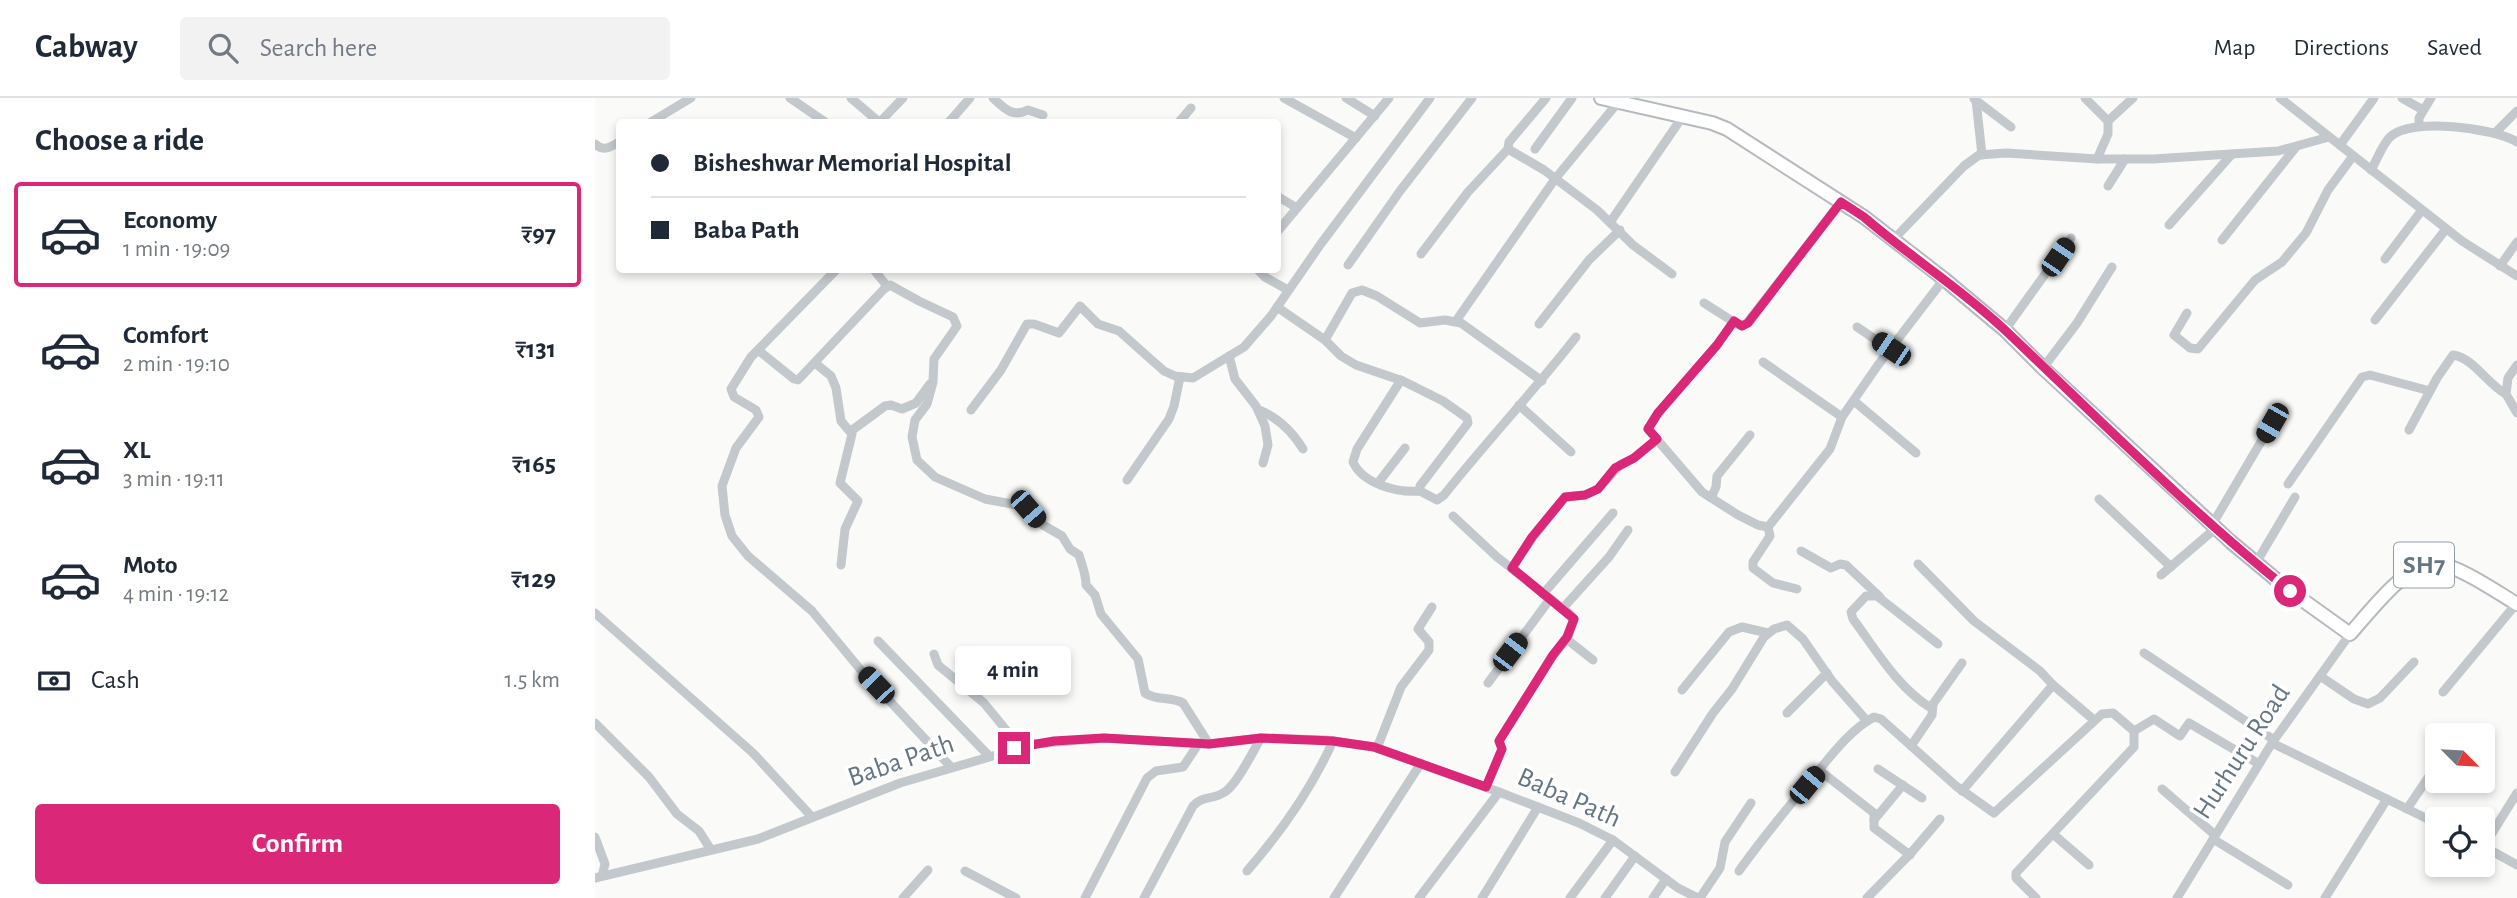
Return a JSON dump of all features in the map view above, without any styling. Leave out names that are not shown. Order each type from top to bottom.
[{"type":"main road","points":[[1601,98],[1620,100],[1712,123],[1864,217],[2005,330],[2256,564],[2350,634]]},
{"type":"main road","name":"SH7","points":[[2350,634],[2391,588],[2417,568],[2432,563],[2460,572],[2517,603]]},
{"type":"street","points":[[656,119],[691,98]]},
{"type":"street","points":[[790,98],[821,119]]},
{"type":"street","points":[[851,98],[876,119]]},
{"type":"street","points":[[883,119],[903,98]]},
{"type":"street","points":[[952,119],[971,98]]},
{"type":"street","points":[[992,98],[1011,113],[1019,114],[1028,110],[1043,116]]},
{"type":"street","points":[[1284,98],[1356,138]]},
{"type":"street","points":[[1346,98],[1375,116]]},
{"type":"street","points":[[1281,227],[1389,98]]},
{"type":"street","points":[[971,410],[1001,370],[1027,324],[1059,334],[1080,306],[1098,324],[1119,331],[1164,371],[1179,377],[1193,379],[1229,356],[1248,343],[1277,307],[1430,98]]},
{"type":"street","points":[[1348,265],[1400,191],[1472,98]]},
{"type":"street","points":[[1421,254],[1468,192],[1508,149],[1509,142],[1546,98]]},
{"type":"street","points":[[1535,149],[1572,98]]},
{"type":"street","points":[[2085,98],[2108,121],[2108,134],[2097,159]]},
{"type":"street","points":[[2108,121],[2133,98]]},
{"type":"street","points":[[2340,145],[2354,130],[2374,98]]},
{"type":"street","points":[[2402,98],[2423,110]]},
{"type":"street","points":[[2419,126],[2423,110],[2431,98]]},
{"type":"street","points":[[1974,99],[2011,127]]},
{"type":"street","points":[[1974,99],[1982,155]]},
{"type":"street","points":[[2283,99],[2446,229],[2517,276]]},
{"type":"street","points":[[1456,321],[1555,179],[1620,100]]},
{"type":"street","points":[[1181,119],[1191,107]]},
{"type":"street","points":[[2495,133],[2517,111]]},
{"type":"street","points":[[1611,221],[1683,117]]},
{"type":"street","points":[[2371,170],[2390,137],[2419,126],[2495,133],[2517,142]]},
{"type":"street","points":[[1892,241],[1964,166],[1982,155],[2005,153],[2125,159],[2232,154],[2297,147],[2329,136]]},
{"type":"street","points":[[595,144],[600,149],[606,149],[616,144]]},
{"type":"street","points":[[2221,240],[2297,147]]},
{"type":"street","points":[[1508,149],[1555,179],[1611,221],[1633,245],[1672,274]]},
{"type":"street","points":[[2169,225],[2232,154]]},
{"type":"street","points":[[2187,313],[2174,337],[2190,348],[2199,349],[2255,280],[2282,262],[2306,233],[2329,190],[2353,156]]},
{"type":"street","points":[[2108,186],[2125,159]]},
{"type":"street","points":[[1281,198],[1297,208]]},
{"type":"street","points":[[1704,303],[1742,326],[1748,323],[1841,202]]},
{"type":"street","points":[[2385,259],[2422,210]]},
{"type":"street","points":[[2375,320],[2446,229]]},
{"type":"street","points":[[1539,324],[1589,261],[1620,230]]},
{"type":"street","points":[[2005,330],[2071,238]]},
{"type":"street","points":[[2500,265],[2517,242]]},
{"type":"street","points":[[2043,368],[2077,323],[2112,268]]},
{"type":"street","points":[[833,273],[745,364],[731,389],[734,397],[759,414],[736,448],[724,476],[722,495],[728,527],[748,556],[812,611],[860,669],[951,766]]},
{"type":"street","points":[[876,273],[887,286]]},
{"type":"street","points":[[1261,273],[1288,290]]},
{"type":"street","points":[[1768,527],[1830,449],[1842,417],[1944,279]]},
{"type":"street","points":[[758,350],[793,379],[798,380],[887,286],[895,286],[956,319],[955,331],[934,359],[933,380],[927,404],[915,418],[912,431],[915,455],[919,463],[935,477],[985,499],[1023,506],[1043,525],[1062,536],[1070,549],[1079,555],[1086,572],[1086,584],[1097,597],[1101,614],[1138,659],[1145,693],[1151,697],[1183,703],[1204,743],[1183,767],[1156,771],[1147,778],[1085,898]]},
{"type":"street","points":[[1325,340],[1348,299],[1357,290],[1377,296],[1420,323],[1456,321],[1542,381]]},
{"type":"street","points":[[1277,307],[1356,365],[1401,380],[1443,401],[1468,420],[1425,478],[1420,491]]},
{"type":"street","points":[[1734,321],[1648,427],[1699,489],[1758,525],[1768,527]]},
{"type":"street","points":[[1857,327],[1891,349]]},
{"type":"street","points":[[1401,380],[1352,457],[1359,472],[1378,483],[1395,491],[1420,491],[1434,500],[1441,498],[1542,381],[1576,337]]},
{"type":"street","points":[[2409,430],[2450,357],[2456,355],[2505,394],[2517,413]]},
{"type":"street","points":[[1229,356],[1235,379],[1258,410],[1265,426],[1268,445],[1263,463]]},
{"type":"street","points":[[1763,362],[1842,417]]},
{"type":"street","points":[[815,363],[831,376],[836,388],[841,421],[851,432],[852,438],[840,483],[858,501],[845,529],[841,565]]},
{"type":"street","points":[[2505,394],[2508,379],[2517,365]]},
{"type":"street","points":[[2288,484],[2362,377],[2370,375],[2430,391]]},
{"type":"street","points":[[1127,480],[1169,418],[1179,377]]},
{"type":"street","points":[[851,432],[885,406],[902,409],[916,403],[933,380]]},
{"type":"street","points":[[1854,401],[1916,453]]},
{"type":"street","points":[[1519,405],[1571,452]]},
{"type":"street","points":[[1258,410],[1278,419],[1292,432],[1303,449]]},
{"type":"street","points":[[2161,575],[2214,527],[2272,423]]},
{"type":"street","points":[[1711,498],[1717,476],[1750,435]]},
{"type":"street","points":[[1512,568],[1532,537],[1565,497],[1585,495],[1598,489],[1615,468],[1634,458],[1657,439]]},
{"type":"street","points":[[1378,483],[1405,448]]},
{"type":"street","points":[[2256,564],[2295,497]]},
{"type":"street","points":[[2099,499],[2171,567]]},
{"type":"street","points":[[1488,683],[1547,596],[1613,513]]},
{"type":"street","points":[[1453,516],[1574,619],[1567,637],[1499,741],[1502,749],[1486,787]]},
{"type":"street","points":[[1768,527],[1770,536],[1753,562],[1753,568],[1773,583],[1797,589]]},
{"type":"street","points":[[1563,608],[1609,557],[1628,530]]},
{"type":"street","points":[[1801,551],[1831,569],[1840,564],[1846,565],[1881,598],[1938,644]]},
{"type":"street","points":[[1918,564],[1974,621],[2040,671],[2095,720]]},
{"type":"street","points":[[1881,598],[1865,596],[1852,609],[1851,615],[1894,674],[1921,702],[1931,708]]},
{"type":"street","points":[[2443,692],[2517,603]]},
{"type":"street","points":[[1377,748],[1401,687],[1429,650],[1429,642],[1418,629],[1432,607]]},
{"type":"street","points":[[595,613],[753,753],[812,817]]},
{"type":"street","points":[[1675,772],[1768,634],[1781,626],[1791,627],[1867,720]]},
{"type":"street","points":[[1682,690],[1728,632],[1742,627],[1768,634]]},
{"type":"street","name":"Hurhuru Road","points":[[2177,898],[2273,742],[2350,634]]},
{"type":"street","points":[[1567,637],[1593,660]]},
{"type":"street","points":[[878,642],[989,756]]},
{"type":"street","points":[[2144,653],[2273,742],[2425,818]]},
{"type":"street","points":[[934,654],[939,665],[987,706],[1020,747]]},
{"type":"street","points":[[2320,676],[2354,699],[2368,704],[2380,698],[2414,662]]},
{"type":"street","points":[[1911,746],[1932,715],[1931,708],[1962,663]]},
{"type":"street","points":[[1787,713],[1828,673]]},
{"type":"street","points":[[1962,791],[2053,685]]},
{"type":"street","points":[[1739,871],[1767,831],[1819,770],[1867,720],[1879,717],[1962,791],[1991,813],[1996,813],[2105,712],[2109,712],[2134,731]]},
{"type":"street","points":[[2134,731],[2154,719],[2181,736],[2189,723],[2259,764]]},
{"type":"street","points":[[595,723],[649,777],[677,814],[699,831],[711,850]]},
{"type":"street","points":[[2036,898],[2016,878],[2016,873],[2134,747],[2134,731]]},
{"type":"street","name":"Baba Path","points":[[599,877],[758,839],[890,787],[951,766],[1020,747],[1054,741],[1104,738],[1204,743],[1261,738],[1333,741],[1377,748],[1421,763],[1538,807],[1613,840],[1678,888],[1699,898]]},
{"type":"street","points":[[1144,898],[1193,806],[1204,797],[1218,795],[1229,789],[1261,738]]},
{"type":"street","points":[[1247,871],[1295,811],[1314,781],[1333,741]]},
{"type":"street","points":[[1334,898],[1421,763]]},
{"type":"street","points":[[1878,769],[1923,798]]},
{"type":"street","points":[[1819,770],[1872,811],[1875,815],[1874,828],[1910,855]]},
{"type":"street","points":[[2407,809],[2425,782]]},
{"type":"street","points":[[1874,820],[1903,785]]},
{"type":"street","points":[[2162,789],[2214,837],[2288,885]]},
{"type":"street","points":[[1419,898],[1499,792]]},
{"type":"street","points":[[2495,828],[2517,793]]},
{"type":"street","points":[[2325,898],[2387,799]]},
{"type":"street","points":[[1699,898],[1720,868],[1725,842],[1751,803]]},
{"type":"street","points":[[1482,898],[1538,807]]},
{"type":"street","points":[[1867,898],[1910,855],[1940,819]]},
{"type":"street","points":[[2053,834],[2089,865]]},
{"type":"street","points":[[595,837],[605,864],[599,877]]},
{"type":"street","points":[[1570,898],[1613,840]]},
{"type":"street","points":[[2495,852],[2517,865]]},
{"type":"street","points":[[1605,898],[1635,856]]},
{"type":"street","points":[[903,898],[929,870]]},
{"type":"street","points":[[965,871],[1016,898]]},
{"type":"street","points":[[1653,898],[1667,879]]},
{"type":"route","points":[[1014,748],[1054,741],[1104,738],[1209,744],[1261,738],[1333,741],[1374,747],[1486,787],[1502,749],[1499,741],[1567,637],[1574,619],[1512,568],[1532,537],[1565,497],[1585,495],[1598,489],[1615,468],[1634,458],[1657,439],[1648,427],[1658,413],[1717,345],[1734,321],[1742,326],[1748,323],[1841,202],[1944,279],[2005,330],[2231,542],[2290,591]]}]
